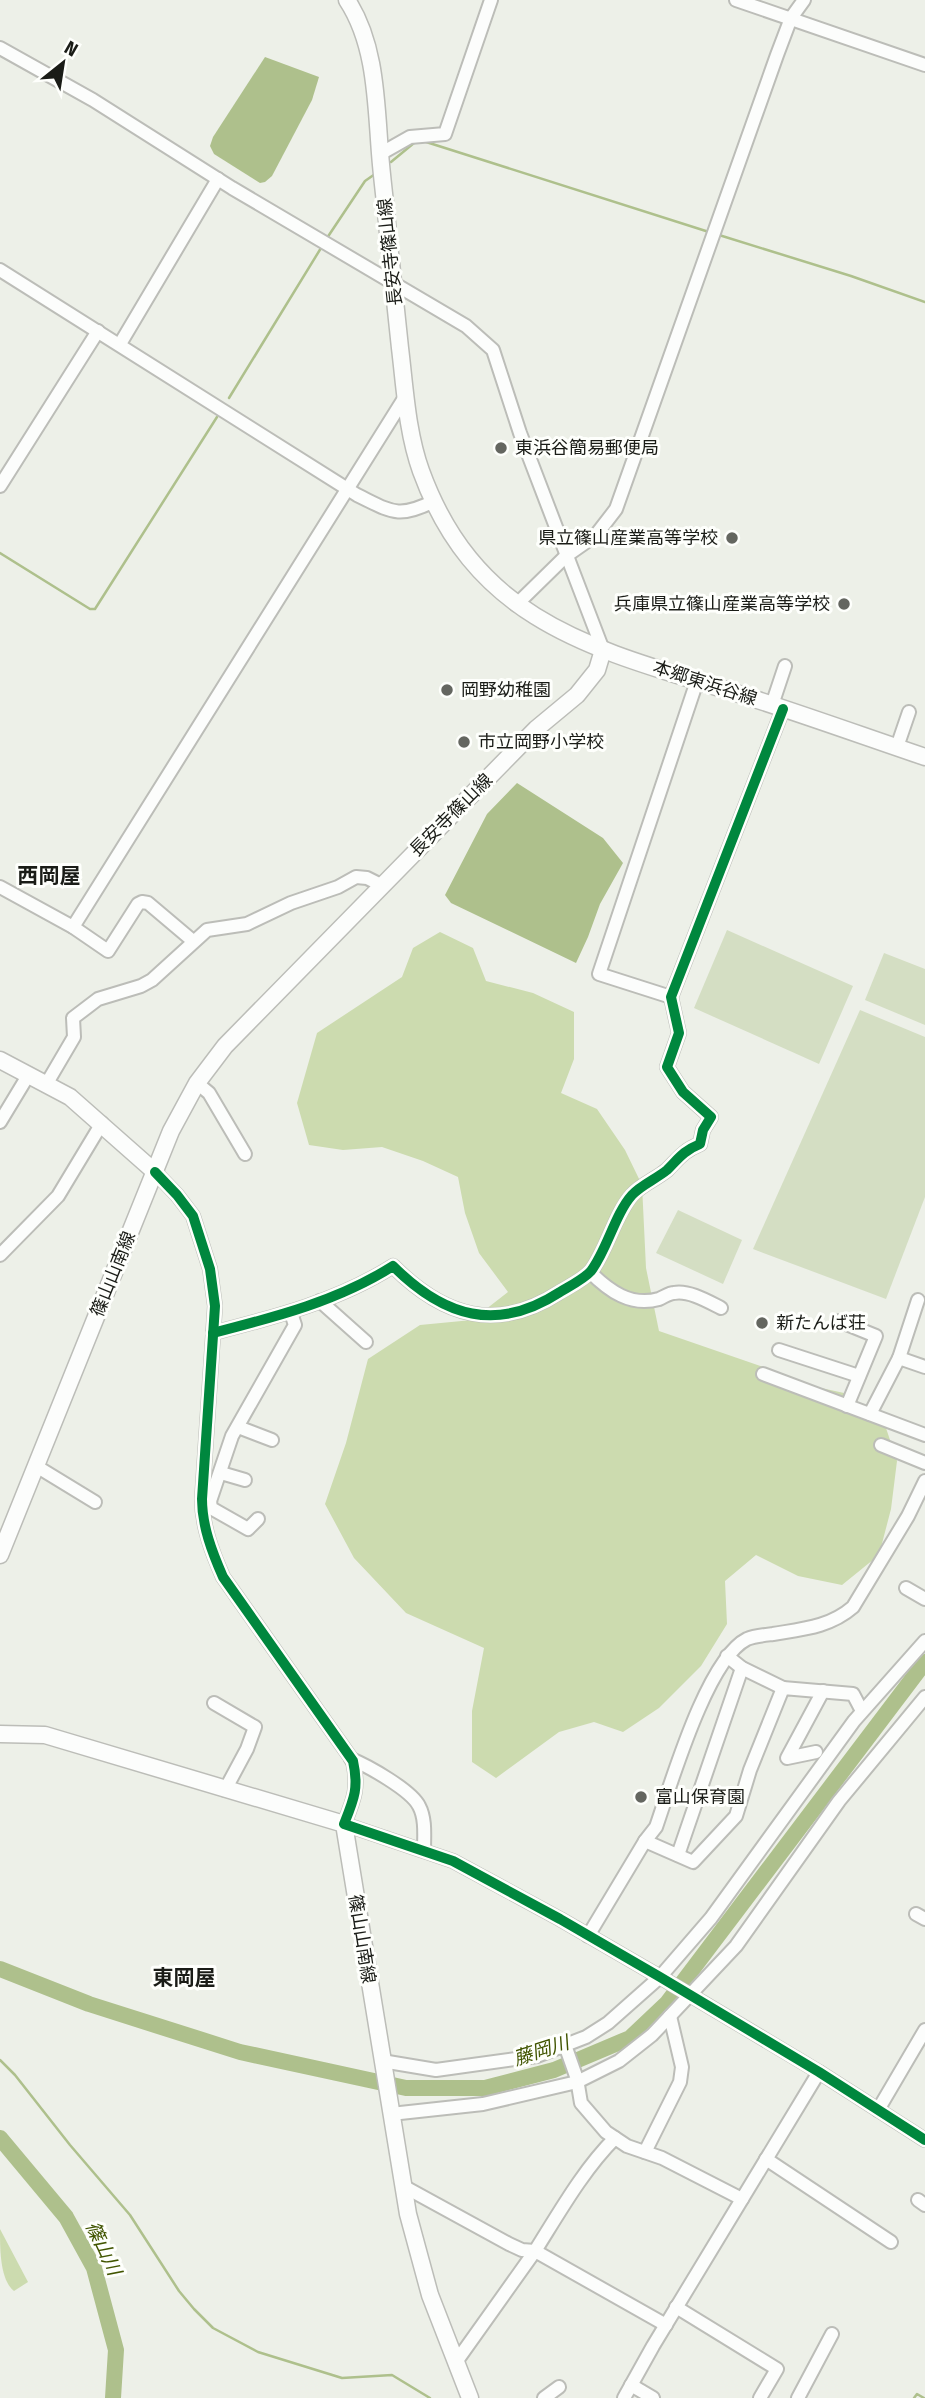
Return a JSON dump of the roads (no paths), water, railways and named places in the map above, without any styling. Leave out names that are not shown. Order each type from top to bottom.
[{"type":"main road","name":"長安寺篠山線","points":[[155,1172],[171,1131],[197,1083],[225,1046],[536,729],[577,695],[597,670],[603,650],[551,626],[516,605],[475,567],[446,527],[420,468],[405,397],[375,84],[363,37],[347,0]]},
{"type":"main road","name":"本郷東浜谷線","points":[[603,650],[925,757]]},
{"type":"main road","points":[[0,1060],[71,1097],[155,1172]]},
{"type":"main road","name":"篠山山南線","points":[[0,1555],[155,1172]]},
{"type":"main road","points":[[0,1734],[45,1735],[344,1824]]},
{"type":"main road","name":"篠山山南線","points":[[344,1824],[408,2214],[430,2295],[470,2398]]},
{"type":"street","points":[[380,154],[410,137],[444,134],[491,0]]},
{"type":"street","points":[[736,0],[854,43],[925,65]]},
{"type":"street","points":[[516,605],[566,556],[596,535],[616,509],[791,18],[804,0]]},
{"type":"street","points":[[0,48],[93,100],[218,179],[466,326],[493,350],[500,377],[603,650]]},
{"type":"street","points":[[120,344],[218,179]]},
{"type":"street","points":[[0,270],[348,489],[380,506],[400,512],[412,511],[433,501]]},
{"type":"street","points":[[0,486],[98,331]]},
{"type":"street","points":[[73,928],[405,397]]},
{"type":"street","points":[[213,1334],[291,1313],[368,1282],[393,1266],[433,1298],[454,1310],[475,1316],[531,1308],[590,1272],[632,1195],[666,1170],[686,1150],[699,1144],[711,1117],[683,1093],[667,1068],[679,1033],[671,997],[778,707],[785,666]]},
{"type":"street","points":[[671,997],[599,974],[697,681]]},
{"type":"street","points":[[897,747],[909,712]]},
{"type":"street","points":[[47,1083],[74,1037],[74,1018],[98,999],[152,980],[206,930],[247,924],[356,877],[367,878],[381,885]]},
{"type":"street","points":[[0,887],[108,951],[138,904],[142,902],[148,903],[193,941]]},
{"type":"street","points":[[0,1122],[29,1074]]},
{"type":"street","points":[[197,1083],[209,1093],[245,1154]]},
{"type":"street","points":[[0,1255],[58,1196],[102,1123]]},
{"type":"street","points":[[155,1172],[193,1216],[210,1269],[215,1306],[206,1500],[211,1508],[248,1529],[258,1519]]},
{"type":"street","points":[[590,1272],[604,1286],[626,1300],[656,1300],[676,1292],[700,1298],[721,1308]]},
{"type":"street","points":[[870,1414],[899,1358],[918,1300]]},
{"type":"street","points":[[320,1301],[366,1342]]},
{"type":"street","points":[[291,1313],[295,1325],[232,1436],[221,1473],[202,1512],[210,1546],[223,1577],[351,1759],[356,1777],[355,1796],[344,1824],[453,1861],[663,1979],[819,2072],[925,2140]]},
{"type":"street","points":[[839,1321],[876,1336],[847,1406]]},
{"type":"street","points":[[779,1350],[859,1376]]},
{"type":"street","points":[[899,1358],[925,1367]]},
{"type":"street","points":[[762,1374],[925,1434]]},
{"type":"street","points":[[238,1427],[272,1440]]},
{"type":"street","points":[[881,1445],[925,1463]]},
{"type":"street","points":[[36,1466],[95,1502]]},
{"type":"street","points":[[221,1473],[245,1480]]},
{"type":"street","points":[[588,1936],[656,1827],[697,1710],[727,1656],[747,1639],[813,1628],[841,1618],[853,1607],[908,1516],[925,1481]]},
{"type":"street","points":[[906,1588],[925,1599]]},
{"type":"street","points":[[383,2065],[436,2070],[537,2056],[566,2047],[608,2023],[663,1979],[711,1918],[862,1711],[925,1641]]},
{"type":"street","points":[[727,1656],[743,1668],[783,1688],[853,1693],[862,1711]]},
{"type":"street","points":[[678,1855],[743,1668]]},
{"type":"street","points":[[645,1841],[693,1862],[736,1816],[750,1770],[783,1688]]},
{"type":"street","points":[[816,1752],[787,1758],[823,1691]]},
{"type":"street","points":[[390,2109],[483,2104],[577,2080],[619,2061],[652,2035],[736,1946],[839,1801],[925,1697]]},
{"type":"street","points":[[214,1703],[255,1727],[247,1749],[225,1790]]},
{"type":"street","points":[[351,1759],[370,1767],[419,1804],[424,1819],[425,1850]]},
{"type":"street","points":[[645,2152],[680,2082],[682,2067],[670,2016]]},
{"type":"street","points":[[878,2110],[925,2030]]},
{"type":"street","points":[[566,2047],[581,2103],[597,2123],[627,2146],[662,2158],[742,2199]]},
{"type":"street","points":[[624,2398],[676,2306],[819,2072]]},
{"type":"street","points":[[456,2362],[535,2251],[572,2193],[615,2138]]},
{"type":"street","points":[[766,2160],[891,2242]]},
{"type":"street","points":[[403,2186],[509,2244],[522,2250],[535,2251],[666,2325]]},
{"type":"street","points":[[676,2306],[777,2369],[760,2398]]},
{"type":"street","points":[[798,2398],[832,2334]]},
{"type":"street","points":[[631,2385],[653,2398]]},
{"type":"street","points":[[544,2398],[559,2387]]},
{"type":"waterway","points":[[391,162],[414,143],[423,141],[709,232]]},
{"type":"waterway","points":[[327,238],[365,181],[375,174]]},
{"type":"waterway","points":[[719,235],[925,302]]},
{"type":"waterway","points":[[229,398],[321,248]]},
{"type":"waterway","points":[[0,553],[90,609],[95,609],[217,417]]},
{"type":"waterway","name":"藤岡川","points":[[0,1969],[89,2004],[240,2052],[406,2088],[485,2088],[554,2070],[630,2038],[667,2003],[925,1662]]},
{"type":"waterway","points":[[0,2060],[130,2215],[179,2291],[213,2328],[258,2352],[342,2378],[392,2375],[430,2398]]},
{"type":"waterway","name":"篠山川","points":[[0,2138],[66,2217],[94,2268],[116,2350],[113,2398]]},
{"type":"waterway","points":[[914,2398],[917,2394],[924,2398]]},
{"type":"place","name":"東浜谷簡易郵便局","points":[[501,448]]},
{"type":"place","name":"県立篠山産業高等学校","points":[[732,538]]},
{"type":"place","name":"兵庫県立篠山産業高等学校","points":[[844,604]]},
{"type":"place","name":"岡野幼稚園","points":[[447,690]]},
{"type":"place","name":"市立岡野小学校","points":[[464,742]]},
{"type":"place","name":"新たんば荘","points":[[762,1323]]},
{"type":"place","name":"富山保育園","points":[[641,1797]]},
{"type":"district","name":"西岡屋","points":[[49,876]]},
{"type":"district","name":"東岡屋","points":[[184,1978]]}]
